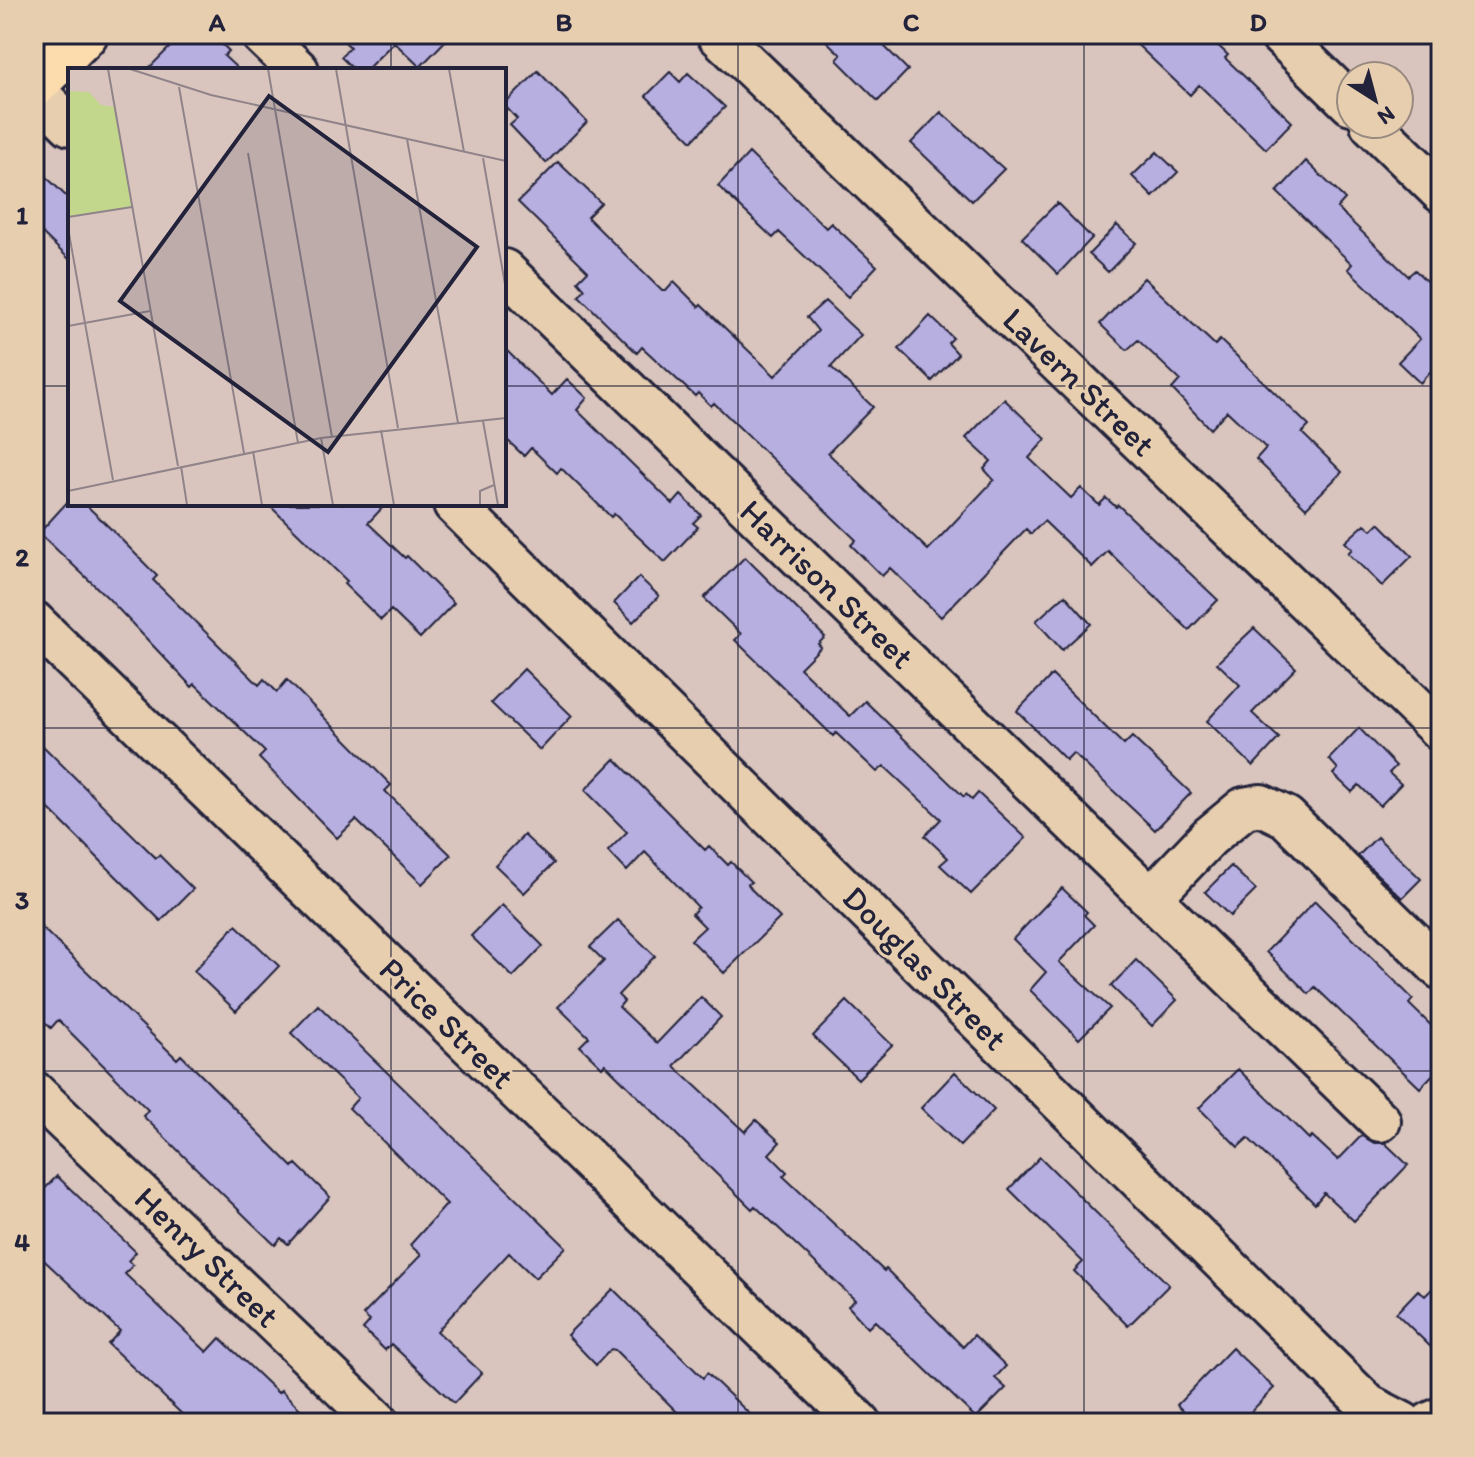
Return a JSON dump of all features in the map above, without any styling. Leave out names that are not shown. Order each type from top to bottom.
[{"type":"main road","points":[[34,88],[76,37]]},
{"type":"street","points":[[261,34],[296,68]]},
{"type":"street","name":"Lavern Street","points":[[717,34],[1441,731]]},
{"type":"street","points":[[1300,41],[1335,84]]},
{"type":"street","points":[[34,88],[68,123]]},
{"type":"street","points":[[1387,140],[1441,192]]},
{"type":"street","name":"Harrison Street","points":[[506,272],[1380,1121]]},
{"type":"street","name":"Douglas Street","points":[[456,506],[1368,1405],[1403,1423]]},
{"type":"street","name":"Price Street","points":[[34,622],[860,1423]]},
{"type":"street","points":[[1151,898],[1209,837],[1244,808],[1261,805],[1286,817],[1441,969]]},
{"type":"street","name":"Henry Street","points":[[34,1092],[379,1423]]},
{"type":"street","points":[[1430,1423],[1441,1418]]},
{"type":"building","points":[[183,34],[212,34],[229,51],[224,56],[237,68],[149,68]]},
{"type":"building","points":[[337,34],[452,34],[420,67],[394,42],[368,68],[352,68],[341,57],[350,47]]},
{"type":"building","points":[[819,34],[872,34],[908,70],[878,101],[837,60],[841,55]]},
{"type":"building","points":[[1126,34],[1206,34],[1228,55],[1225,58],[1292,122],[1266,149],[1199,85],[1190,95]]},
{"type":"building","points":[[538,71],[587,122],[546,163],[510,125],[517,119],[506,103]]},
{"type":"building","points":[[670,72],[680,82],[688,73],[725,107],[692,141],[646,96]]},
{"type":"building","points":[[941,112],[1004,169],[972,201],[911,143]]},
{"type":"building","points":[[1157,152],[1178,172],[1153,197],[1132,176]]},
{"type":"building","points":[[749,153],[826,228],[831,223],[877,266],[848,297],[779,232],[773,238],[718,186]]},
{"type":"building","points":[[1306,161],[1345,199],[1337,208],[1408,276],[1415,270],[1441,295],[1441,360],[1420,383],[1398,362],[1420,339],[1348,269],[1352,264],[1277,192]]},
{"type":"building","points":[[558,162],[601,203],[587,217],[662,291],[674,282],[775,376],[818,331],[807,317],[825,301],[861,335],[831,367],[873,407],[828,453],[928,550],[994,480],[984,469],[991,461],[966,438],[1004,399],[1046,439],[1029,458],[1071,498],[1081,488],[1099,505],[1106,498],[1116,507],[1118,505],[1218,600],[1189,630],[1108,551],[1092,567],[1044,521],[1031,534],[1026,529],[941,617],[890,568],[882,576],[851,545],[856,540],[714,403],[711,406],[698,393],[695,396],[642,347],[637,353],[579,296],[585,289],[578,281],[588,271],[518,202]]},
{"type":"building","points":[[34,165],[68,198],[68,258],[34,225]]},
{"type":"building","points":[[1057,203],[1092,238],[1058,274],[1022,238]]},
{"type":"building","points":[[1117,225],[1136,243],[1108,272],[1089,254]]},
{"type":"building","points":[[1144,278],[1215,345],[1220,340],[1309,426],[1302,433],[1342,472],[1306,508],[1256,459],[1266,448],[1227,411],[1210,429],[1172,389],[1180,380],[1138,340],[1127,350],[1100,324]]},
{"type":"building","points":[[930,316],[953,338],[948,343],[958,354],[932,381],[899,349]]},
{"type":"building","points":[[506,350],[552,395],[567,379],[587,398],[577,410],[673,504],[681,495],[701,515],[693,523],[698,527],[665,562],[614,514],[611,517],[561,468],[557,473],[531,448],[524,456],[506,439]]},
{"type":"building","points":[[68,501],[68,506],[87,506],[157,576],[153,580],[259,685],[264,679],[277,692],[287,680],[391,785],[385,791],[451,855],[422,884],[356,820],[337,838],[259,758],[265,752],[195,684],[192,687],[108,598],[39,533]]},
{"type":"building","points":[[270,506],[384,506],[368,523],[405,558],[407,556],[454,603],[420,638],[391,610],[381,620],[344,584],[347,581]]},
{"type":"building","points":[[1379,523],[1412,556],[1382,586],[1348,553],[1352,549],[1345,542],[1365,524],[1372,530]]},
{"type":"building","points":[[745,557],[825,637],[818,644],[821,647],[800,668],[850,716],[865,701],[964,797],[966,794],[972,800],[978,793],[1026,838],[971,894],[940,865],[948,858],[925,836],[941,819],[884,766],[877,772],[836,733],[833,736],[735,640],[741,634],[704,598]]},
{"type":"building","points":[[639,577],[659,596],[633,622],[614,603]]},
{"type":"building","points":[[1065,595],[1091,624],[1062,650],[1036,621]]},
{"type":"building","points":[[1254,628],[1296,668],[1252,713],[1279,738],[1253,766],[1207,721],[1240,685],[1217,663]]},
{"type":"building","points":[[524,669],[572,716],[540,750],[491,703]]},
{"type":"building","points":[[1052,675],[1124,745],[1132,737],[1191,793],[1155,830],[1073,753],[1066,760],[1017,711]]},
{"type":"building","points":[[1359,728],[1396,766],[1389,773],[1401,784],[1380,806],[1359,785],[1352,792],[1333,774],[1338,769],[1329,759]]},
{"type":"building","points":[[34,737],[156,858],[159,855],[193,889],[161,921],[34,794]]},
{"type":"building","points":[[615,759],[705,850],[709,846],[728,865],[731,862],[751,882],[748,884],[752,890],[780,918],[724,973],[691,940],[705,927],[692,914],[698,907],[645,852],[627,871],[608,851],[627,832],[585,790]]},
{"type":"building","points":[[524,835],[554,863],[524,893],[495,865]]},
{"type":"building","points":[[1377,837],[1421,879],[1402,898],[1358,856]]},
{"type":"building","points":[[1231,866],[1256,890],[1230,916],[1205,892]]},
{"type":"building","points":[[1062,888],[1087,912],[1084,915],[1094,925],[1059,962],[1110,1008],[1079,1039],[1030,990],[1046,972],[1013,939]]},
{"type":"building","points":[[1315,901],[1413,999],[1409,1004],[1441,1035],[1441,1066],[1420,1088],[1315,987],[1309,994],[1266,952]]},
{"type":"building","points":[[502,905],[543,946],[513,977],[471,936]]},
{"type":"building","points":[[34,920],[177,1059],[181,1055],[293,1167],[296,1164],[330,1197],[288,1244],[281,1238],[275,1245],[252,1223],[143,1116],[148,1110],[58,1020],[51,1028],[34,1012]]},
{"type":"building","points":[[618,920],[655,956],[618,995],[624,1001],[619,1007],[657,1043],[701,997],[721,1017],[674,1066],[745,1132],[756,1120],[780,1142],[769,1154],[787,1172],[783,1176],[884,1271],[886,1269],[963,1347],[974,1335],[1006,1366],[995,1378],[1006,1388],[976,1418],[875,1321],[868,1328],[848,1306],[855,1300],[755,1206],[752,1209],[605,1064],[602,1067],[580,1046],[589,1037],[558,1007],[604,961],[590,947]]},
{"type":"building","points":[[236,925],[279,966],[236,1011],[194,971]]},
{"type":"building","points":[[1136,960],[1177,1000],[1152,1026],[1111,986]]},
{"type":"building","points":[[847,1001],[892,1045],[858,1079],[813,1036]]},
{"type":"building","points":[[318,1005],[566,1247],[535,1278],[509,1253],[437,1331],[482,1373],[454,1403],[391,1344],[385,1350],[363,1329],[370,1321],[363,1315],[421,1255],[410,1245],[447,1204],[349,1108],[358,1098],[291,1033]]},
{"type":"building","points":[[1238,1069],[1309,1139],[1312,1136],[1338,1160],[1362,1135],[1374,1143],[1385,1143],[1408,1165],[1354,1221],[1324,1193],[1315,1204],[1248,1138],[1238,1147],[1199,1108]]},
{"type":"building","points":[[955,1072],[994,1110],[960,1146],[921,1108]]},
{"type":"building","points":[[1040,1157],[1169,1285],[1128,1326],[1074,1271],[1083,1262],[1009,1189]]},
{"type":"building","points":[[57,1176],[136,1252],[128,1261],[133,1265],[125,1274],[207,1352],[220,1338],[314,1423],[191,1423],[108,1344],[120,1331],[34,1251],[34,1200]]},
{"type":"building","points":[[1441,1280],[1441,1357],[1396,1313],[1418,1290],[1425,1296]]},
{"type":"building","points":[[613,1289],[703,1378],[707,1373],[759,1423],[688,1423],[615,1350],[611,1349],[596,1365],[567,1335]]},
{"type":"building","points":[[1232,1348],[1274,1388],[1240,1423],[1195,1423],[1177,1405]]}]
